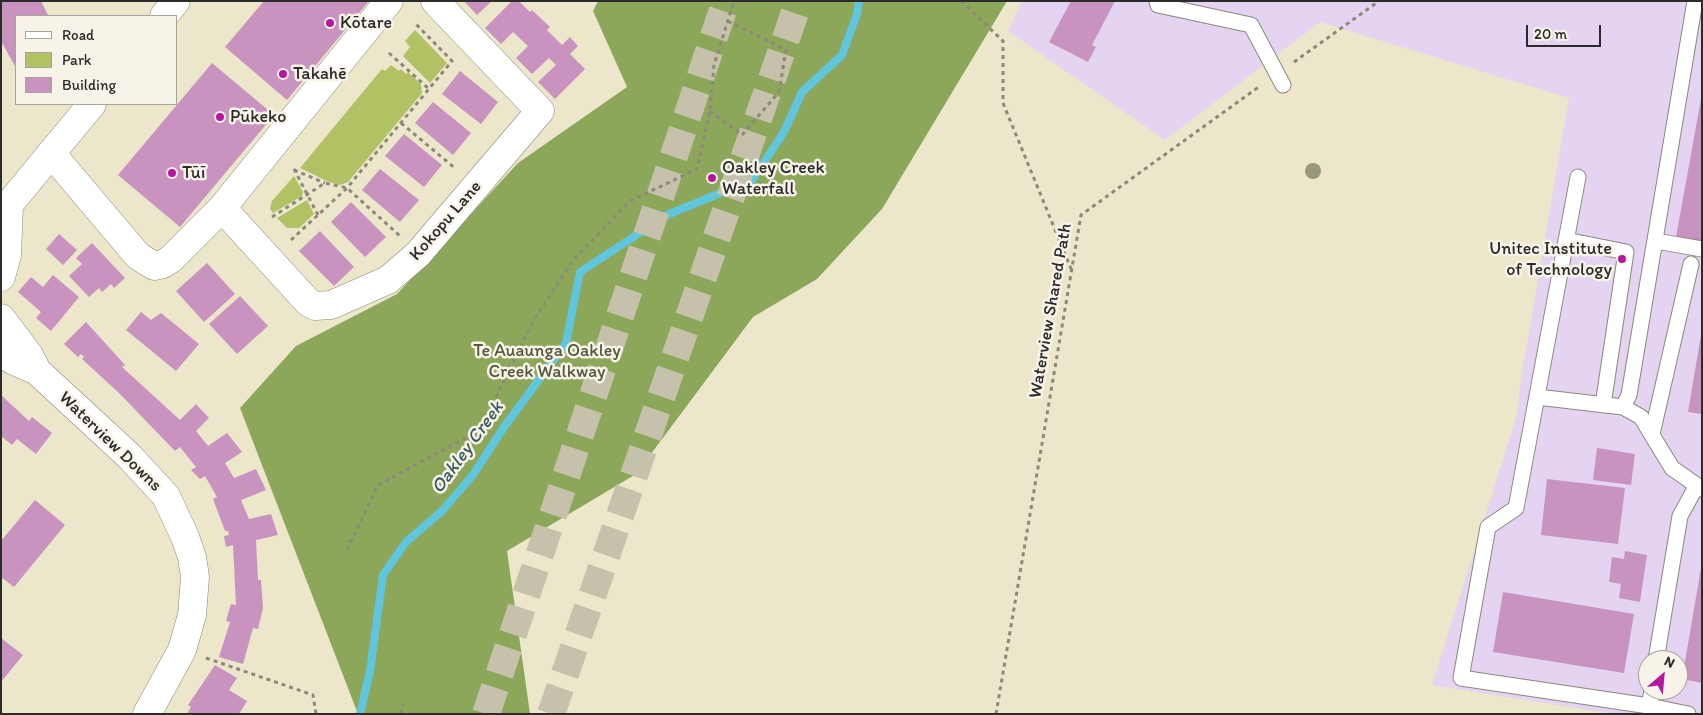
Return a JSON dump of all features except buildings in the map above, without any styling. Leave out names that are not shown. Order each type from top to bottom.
[{"type":"street","points":[[165,15],[176,1]]},
{"type":"street","points":[[51,153],[138,256],[154,266],[171,259],[222,208],[390,1]]},
{"type":"street","name":"Kokopu Lane","points":[[222,208],[308,302],[315,306],[331,304],[388,280],[418,254],[540,111],[435,1]]},
{"type":"street","points":[[1,277],[7,255],[5,209],[91,105]]},
{"type":"street","name":"Waterview Downs","points":[[1,318],[29,355],[37,371]]},
{"type":"street","name":"Waterview Downs","points":[[1,351],[12,360],[37,371],[129,456],[161,490],[176,516],[192,556],[195,598],[182,650],[147,714]]},
{"type":"lane","points":[[1157,1],[1158,5],[1251,25],[1280,80]]},
{"type":"lane","points":[[1623,408],[1629,395],[1695,1]]},
{"type":"lane","points":[[1578,177],[1516,508],[1488,526],[1461,678],[1649,706],[1688,714]]},
{"type":"lane","points":[[1566,240],[1626,252],[1603,405]]},
{"type":"lane","points":[[1656,241],[1702,249]]},
{"type":"lane","points":[[1652,434],[1691,264]]},
{"type":"lane","points":[[1537,397],[1623,408],[1641,417],[1672,468],[1699,488],[1680,516],[1658,650]]},
{"type":"lane","points":[[1649,706],[1650,700]]},
{"type":"path","points":[[348,550],[378,485],[480,430],[532,324],[573,260],[630,201],[697,168],[710,111],[714,65],[734,1]]},
{"type":"path","points":[[961,1],[1003,41],[1003,103],[1072,272]]},
{"type":"path","name":"Waterview Shared Path","points":[[996,714],[1081,215],[1280,80],[1379,1]]},
{"type":"path","points":[[710,111],[742,135],[779,92],[786,50],[728,21]]},
{"type":"path","points":[[291,240],[346,188],[452,61],[414,22]]},
{"type":"path","points":[[389,53],[429,89]]},
{"type":"path","points":[[401,123],[461,174]]},
{"type":"path","points":[[318,215],[294,170],[325,183],[346,188],[405,241]]},
{"type":"path","points":[[272,218],[325,183]]},
{"type":"path","points":[[205,658],[313,695],[316,714]]},
{"type":"path","points":[[400,714],[403,704]]},
{"type":"shaded area","name":"Unitec Institute of Technology","points":[[1022,1],[1702,1],[1702,714],[1614,714],[1432,685],[1517,415],[1521,379],[1569,98],[1320,22],[1165,140],[1008,31]]},
{"type":"green space","name":"Te Auaunga Oakley Creek Walkway","points":[[598,1],[1007,1],[882,209],[817,279],[753,317],[636,474],[507,551],[530,714],[358,714],[240,408],[296,346],[397,294],[518,163],[627,87],[593,11]]},
{"type":"green space","points":[[415,30],[447,63],[430,83],[403,56],[410,47],[405,41]]},
{"type":"green space","points":[[391,65],[399,71],[401,69],[406,74],[408,72],[421,84],[422,93],[348,182],[340,185],[329,182],[300,168],[382,69],[385,71]]},
{"type":"green space","points":[[294,176],[303,192],[302,196],[273,213],[270,209],[272,201]]},
{"type":"green space","points":[[307,200],[314,214],[299,228],[287,228],[277,218]]},
{"type":"waterway","name":"Oakley Creek","points":[[360,714],[370,671],[383,575],[406,542],[442,511],[473,475],[504,427],[566,343],[580,272],[667,215],[752,180],[784,132],[802,92],[842,55],[857,14],[859,1]]},
{"type":"tunnel","points":[[486,714],[726,1]]},
{"type":"tunnel","points":[[551,714],[799,1]]},
{"type":"place","name":"Kōtare","points":[[330,23]]},
{"type":"place","name":"Takahē","points":[[283,74]]},
{"type":"place","name":"Pūkeko","points":[[220,117]]},
{"type":"place","name":"Tūī","points":[[172,173]]},
{"type":"place","name":"Oakley Creek Waterfall","points":[[712,178]]},
{"type":"place","name":"Unitec Institute of Technology","points":[[1622,259]]}]
